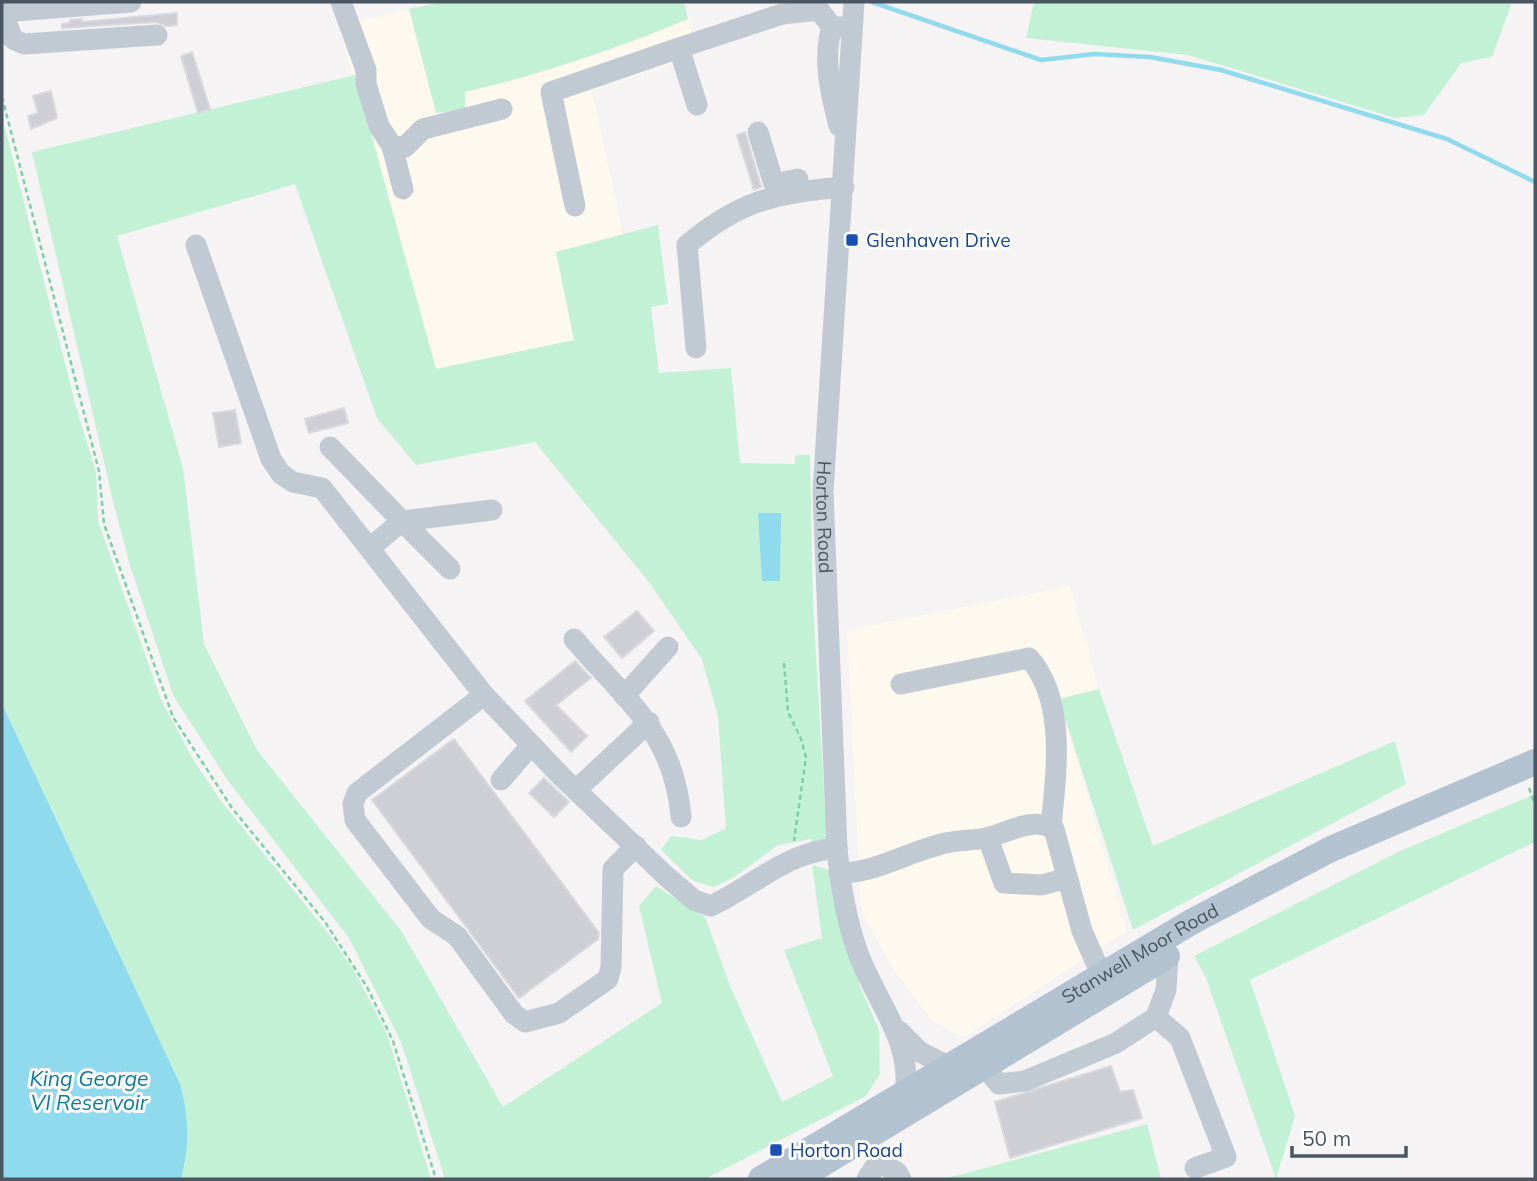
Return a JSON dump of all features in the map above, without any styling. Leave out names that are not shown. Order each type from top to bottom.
[{"type":"main road","name":"Stanwell Moor Road","points":[[797,1179],[1168,956],[1279,895],[1392,839],[1533,783]]},
{"type":"main road","name":"Stanwell Moor Road","points":[[761,1179],[1193,920],[1331,849],[1533,783]]},
{"type":"street","points":[[131,2],[2,12],[13,39],[24,44],[157,35]]},
{"type":"street","points":[[341,2],[366,70],[366,84],[379,126],[392,146],[403,189]]},
{"type":"street","name":"Horton Road","points":[[854,2],[842,27],[844,180],[823,492],[837,848],[839,873],[859,955],[907,1060],[905,1093]]},
{"type":"street","points":[[575,206],[551,92],[782,14],[819,10],[842,27]]},
{"type":"street","points":[[679,48],[696,106]]},
{"type":"street","points":[[392,146],[405,147],[423,130],[502,109]]},
{"type":"street","points":[[758,132],[774,184],[844,180]]},
{"type":"street","points":[[695,348],[687,245],[716,220],[765,198],[844,180]]},
{"type":"street","points":[[196,245],[271,459],[282,474],[293,482],[321,488],[484,695],[576,790],[694,900],[711,906],[794,858],[811,851],[837,848]]},
{"type":"street","points":[[330,447],[450,569]]},
{"type":"street","points":[[370,548],[402,520],[492,510]]},
{"type":"street","points":[[574,639],[649,722],[663,745],[679,787],[681,817]]},
{"type":"street","points":[[624,696],[668,647]]},
{"type":"street","points":[[901,684],[1029,658],[1038,668],[1049,692],[1058,761],[1051,827],[1082,931],[1101,974]]},
{"type":"street","points":[[484,695],[400,757],[357,793],[353,804],[355,820],[431,919],[457,936],[514,1014],[525,1022],[559,1013],[607,979],[611,967],[613,869],[636,846]]},
{"type":"street","points":[[576,790],[649,722]]},
{"type":"street","points":[[501,780],[531,745]]},
{"type":"street","points":[[839,873],[863,873],[891,859],[940,844],[988,838],[1018,826],[1051,827]]},
{"type":"street","points":[[988,838],[1003,883],[1042,885],[1067,878]]},
{"type":"street","points":[[984,1066],[999,1084],[1024,1081],[1116,1043],[1156,1017],[1166,990],[1168,956]]},
{"type":"street","points":[[1156,1017],[1180,1038],[1226,1157],[1195,1168]]},
{"type":"street","name":"Horton Road","points":[[893,1025],[920,1052],[948,1066]]},
{"type":"street","points":[[872,1170],[897,1172],[901,1179]]},
{"type":"path","points":[[2,97],[99,471],[104,524],[165,699],[203,767],[324,922],[367,987],[393,1041],[436,1179]]},
{"type":"path","points":[[784,663],[788,712],[806,757],[794,858]]},
{"type":"shaded area","points":[[409,9],[436,112],[464,92],[512,81],[615,49],[688,19],[692,35],[666,45],[671,64],[592,90],[623,234],[556,252],[575,340],[436,369],[339,26]]},
{"type":"shaded area","points":[[1070,586],[1099,689],[1059,700],[1127,931],[964,1037],[931,1020],[891,966],[861,910],[847,630]]},
{"type":"green space","points":[[442,2],[684,2],[688,19],[578,60],[465,92],[465,110],[436,113],[409,9]]},
{"type":"green space","points":[[1034,2],[1512,2],[1492,57],[1461,63],[1424,115],[1395,118],[1188,55],[1026,38]]},
{"type":"green space","points":[[355,75],[436,369],[574,340],[556,252],[658,225],[668,304],[651,307],[659,373],[731,368],[740,463],[795,464],[795,455],[810,455],[813,606],[827,840],[811,846],[811,839],[778,845],[736,876],[714,887],[693,881],[661,850],[671,836],[702,840],[726,828],[718,716],[702,659],[648,581],[535,442],[416,465],[377,418],[295,184],[117,236],[183,468],[204,644],[257,750],[402,932],[503,1107],[662,1003],[639,906],[656,886],[705,917],[731,988],[782,1102],[833,1076],[784,950],[822,938],[812,865],[827,869],[834,875],[859,984],[879,1030],[880,1074],[866,1096],[705,1179],[445,1179],[401,1042],[349,938],[229,782],[174,697],[129,562],[32,152]]},
{"type":"green space","points":[[2,116],[76,407],[96,472],[98,521],[161,700],[194,761],[221,801],[328,933],[356,974],[387,1034],[431,1179],[181,1179],[185,1163],[180,1084],[2,704]]},
{"type":"green space","points":[[1099,689],[1153,846],[1395,741],[1406,784],[1133,930],[1059,699]]},
{"type":"green space","points":[[1535,794],[1535,842],[1250,980],[1295,1116],[1276,1179],[1206,978],[1194,956],[1398,852]]},
{"type":"green space","points":[[1147,1124],[1161,1179],[944,1179]]},
{"type":"water","points":[[758,513],[781,513],[780,581],[762,581]]},
{"type":"water","name":"King George VI Reservoir","points":[[2,704],[180,1084],[187,1132],[181,1179],[2,1179]]},
{"type":"building","points":[[177,13],[177,25],[166,26],[156,22],[62,28],[62,24],[70,23],[70,20],[82,19],[82,22]]},
{"type":"building","points":[[192,52],[210,109],[198,113],[181,56]]},
{"type":"building","points":[[51,91],[57,118],[31,129],[28,116],[38,113],[33,96]]},
{"type":"building","points":[[745,132],[761,187],[754,190],[737,135]]},
{"type":"building","points":[[344,408],[348,423],[309,433],[305,419]]},
{"type":"building","points":[[235,410],[241,443],[219,447],[213,413]]},
{"type":"building","points":[[637,611],[654,631],[622,658],[604,637]]},
{"type":"building","points":[[575,661],[591,678],[556,705],[587,736],[571,752],[525,701]]},
{"type":"building","points":[[454,739],[599,933],[598,939],[519,998],[372,800]]},
{"type":"building","points":[[544,778],[569,802],[554,817],[529,793]]},
{"type":"building","points":[[1111,1066],[1120,1092],[1133,1090],[1142,1118],[1010,1158],[995,1102]]},
{"type":"waterway","points":[[872,2],[1041,60],[1095,54],[1150,57],[1221,70],[1447,139],[1535,182]]},
{"type":"place","name":"Glenhaven Drive","points":[[852,240]]},
{"type":"place","name":"Horton Road","points":[[776,1150]]}]
